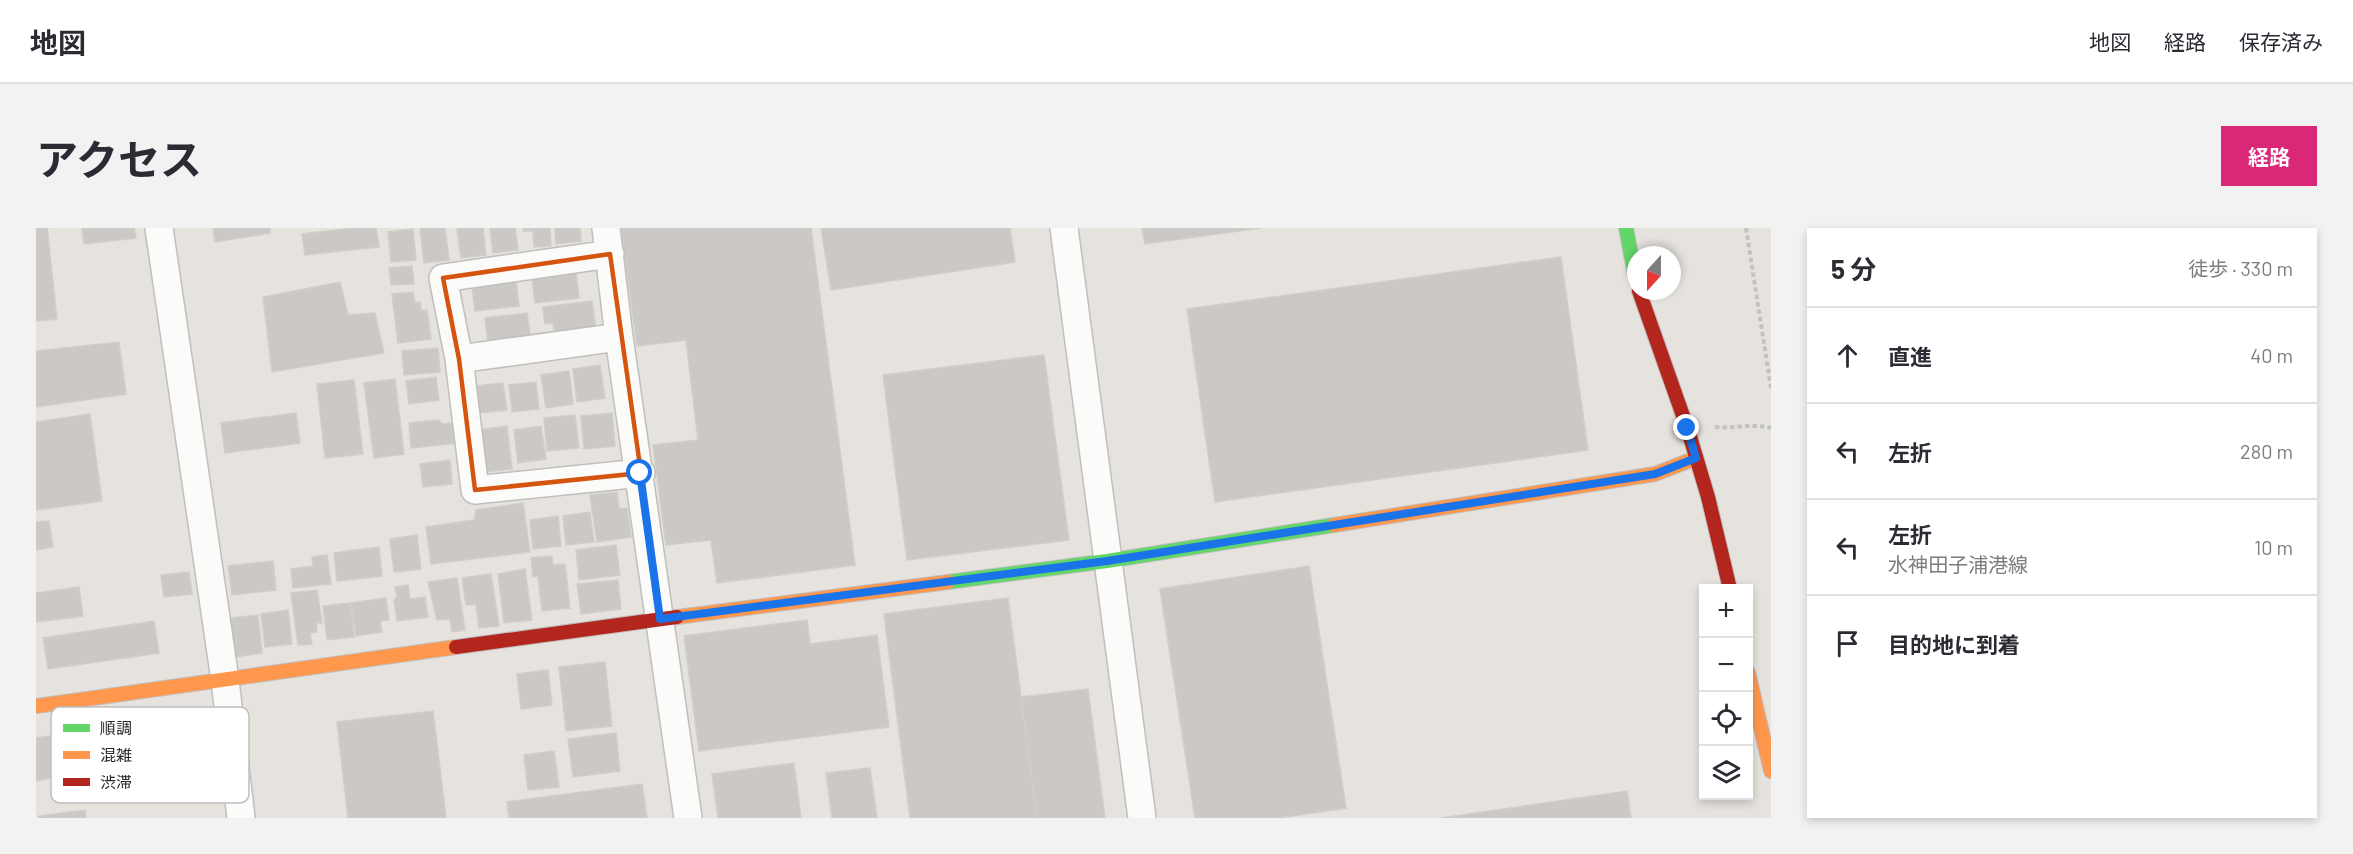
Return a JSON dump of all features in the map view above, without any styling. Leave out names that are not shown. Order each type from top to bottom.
[{"type":"street","points":[[159,228],[228,707]]},
{"type":"street","points":[[1064,228],[1142,818]]},
{"type":"street","points":[[1626,228],[1629,246]]},
{"type":"street","points":[[640,473],[475,490],[459,359],[443,278],[608,241],[619,337],[640,473],[688,818]]},
{"type":"street","points":[[1642,300],[1654,341],[1681,407],[1711,506],[1729,584]]},
{"type":"street","points":[[459,359],[619,337]]},
{"type":"street","points":[[36,706],[660,619],[1107,561],[1655,474],[1696,458]]},
{"type":"street","points":[[1753,690],[1771,771]]},
{"type":"street","points":[[239,803],[241,818]]},
{"type":"path","points":[[1746,228],[1771,388]]},
{"type":"path","points":[[1731,428],[1763,426],[1771,428]]},
{"type":"highlighted area","points":[[610,254],[641,473],[475,490],[459,359],[443,278]]},
{"type":"building","points":[[36,228],[47,228],[57,319],[36,321]]},
{"type":"building","points":[[82,228],[134,228],[136,238],[84,244]]},
{"type":"building","points":[[213,228],[270,228],[270,233],[215,242]]},
{"type":"building","points":[[353,228],[376,228],[379,247],[305,255],[302,234]]},
{"type":"building","points":[[420,228],[445,228],[449,260],[424,263]]},
{"type":"building","points":[[457,228],[483,228],[486,255],[461,258]]},
{"type":"building","points":[[490,228],[515,228],[518,250],[493,253]]},
{"type":"building","points":[[523,228],[550,228],[551,246],[534,247],[533,231],[523,231]]},
{"type":"building","points":[[555,228],[580,228],[581,241],[556,244]]},
{"type":"building","points":[[621,228],[811,228],[855,565],[717,583],[711,540],[666,545],[653,445],[698,440],[686,340],[637,346]]},
{"type":"building","points":[[821,228],[1010,228],[1015,262],[831,290]]},
{"type":"building","points":[[1142,228],[1261,228],[1145,244]]},
{"type":"building","points":[[413,229],[416,260],[391,262],[388,232]]},
{"type":"building","points":[[1561,257],[1588,450],[1215,502],[1187,309]]},
{"type":"building","points":[[412,266],[414,284],[391,285],[389,268]]},
{"type":"building","points":[[576,272],[579,298],[535,303],[532,277]]},
{"type":"building","points":[[516,281],[519,306],[475,311],[472,286]]},
{"type":"building","points":[[340,282],[348,315],[375,313],[384,353],[272,372],[263,297]]},
{"type":"building","points":[[413,292],[415,303],[420,302],[421,311],[427,310],[431,339],[398,343],[392,294]]},
{"type":"building","points":[[592,301],[596,329],[555,335],[553,323],[545,324],[543,307]]},
{"type":"building","points":[[527,313],[531,339],[488,344],[485,318]]},
{"type":"building","points":[[119,342],[126,394],[36,407],[36,351]]},
{"type":"building","points":[[438,348],[440,372],[404,375],[402,351]]},
{"type":"building","points":[[1044,355],[1069,540],[907,560],[883,375]]},
{"type":"building","points":[[600,365],[605,398],[577,402],[573,369]]},
{"type":"building","points":[[569,371],[573,404],[546,408],[541,375]]},
{"type":"building","points":[[436,377],[439,400],[409,404],[406,381]]},
{"type":"building","points":[[395,379],[404,454],[374,458],[364,383]]},
{"type":"building","points":[[354,380],[363,454],[325,458],[317,384]]},
{"type":"building","points":[[536,382],[539,409],[512,412],[509,385]]},
{"type":"building","points":[[503,383],[507,410],[479,413],[476,386]]},
{"type":"building","points":[[296,413],[300,443],[225,453],[221,423]]},
{"type":"building","points":[[612,413],[615,446],[584,449],[581,416]]},
{"type":"building","points":[[90,414],[102,501],[36,510],[36,422]]},
{"type":"building","points":[[575,415],[579,448],[547,451],[544,418]]},
{"type":"building","points":[[439,420],[442,424],[455,423],[457,443],[411,448],[409,423]]},
{"type":"building","points":[[507,426],[512,469],[484,472],[479,430]]},
{"type":"building","points":[[541,426],[546,459],[518,463],[514,430]]},
{"type":"building","points":[[450,460],[452,484],[423,487],[420,464]]},
{"type":"building","points":[[617,492],[619,509],[627,508],[631,537],[597,542],[590,495]]},
{"type":"building","points":[[523,503],[530,552],[431,564],[426,527],[474,520],[476,510]]},
{"type":"building","points":[[590,512],[594,542],[566,545],[563,516]]},
{"type":"building","points":[[558,516],[561,546],[533,549],[530,520]]},
{"type":"building","points":[[49,521],[53,547],[36,550],[36,522]]},
{"type":"building","points":[[417,535],[421,569],[394,572],[390,539]]},
{"type":"building","points":[[616,545],[620,575],[579,580],[576,550]]},
{"type":"building","points":[[379,547],[382,576],[337,581],[334,553]]},
{"type":"building","points":[[327,555],[331,584],[293,588],[291,569],[313,566],[312,557]]},
{"type":"building","points":[[552,556],[553,565],[565,564],[570,608],[542,611],[538,576],[533,577],[531,558]]},
{"type":"building","points":[[273,561],[276,590],[232,595],[228,566]]},
{"type":"building","points":[[1309,566],[1346,808],[1278,818],[1195,818],[1160,589]]},
{"type":"building","points":[[525,569],[532,620],[504,623],[498,574]]},
{"type":"building","points":[[189,572],[192,594],[164,597],[161,575]]},
{"type":"building","points":[[491,574],[499,626],[479,628],[476,604],[466,605],[462,578]]},
{"type":"building","points":[[457,578],[465,630],[452,632],[450,619],[437,620],[428,582]]},
{"type":"building","points":[[618,580],[621,609],[581,614],[577,584]]},
{"type":"building","points":[[408,585],[410,599],[425,597],[428,617],[397,621],[395,587]]},
{"type":"building","points":[[79,587],[83,616],[36,622],[36,593]]},
{"type":"building","points":[[317,590],[322,623],[316,623],[317,632],[310,633],[312,644],[298,645],[291,593]]},
{"type":"building","points":[[386,598],[389,620],[380,621],[382,632],[356,636],[351,603]]},
{"type":"building","points":[[1008,598],[1037,818],[910,818],[884,614]]},
{"type":"building","points":[[350,603],[354,637],[327,640],[323,606]]},
{"type":"building","points":[[288,610],[292,644],[265,647],[261,614]]},
{"type":"building","points":[[258,615],[262,653],[235,657],[231,618]]},
{"type":"building","points":[[807,620],[810,644],[877,635],[889,727],[699,751],[684,636]]},
{"type":"building","points":[[154,621],[159,653],[48,669],[43,638]]},
{"type":"building","points":[[605,662],[612,726],[566,731],[559,667]]},
{"type":"building","points":[[548,670],[552,705],[521,709],[517,674]]},
{"type":"building","points":[[1088,689],[1105,818],[1037,818],[1021,697]]},
{"type":"building","points":[[433,711],[446,818],[348,818],[337,722]]},
{"type":"building","points":[[616,733],[620,771],[573,777],[568,739]]},
{"type":"building","points":[[51,736],[51,778],[36,781],[36,738]]},
{"type":"building","points":[[554,751],[559,787],[528,790],[524,755]]},
{"type":"building","points":[[794,763],[801,818],[718,818],[712,774]]},
{"type":"building","points":[[870,768],[877,818],[832,818],[826,773]]},
{"type":"building","points":[[642,784],[647,818],[509,818],[507,802]]},
{"type":"building","points":[[1627,791],[1631,818],[1441,818]]},
{"type":"building","points":[[85,810],[86,818],[39,818],[39,816]]},
{"type":"traffic: fast","points":[[1626,228],[1629,246]]},
{"type":"traffic: fast","points":[[948,582],[1107,561],[1334,525]]},
{"type":"traffic: slow","points":[[1334,525],[1655,474],[1696,458]]},
{"type":"traffic: slow","points":[[677,617],[948,582]]},
{"type":"traffic: slow","points":[[36,706],[456,647]]},
{"type":"traffic: slow","points":[[1753,692],[1771,771]]},
{"type":"traffic: jam","points":[[1642,300],[1688,430],[1708,497],[1729,584]]},
{"type":"traffic: jam","points":[[456,647],[677,617]]},
{"type":"route","points":[[640,473],[660,619],[1107,561],[1655,474],[1696,458],[1687,428]]}]
